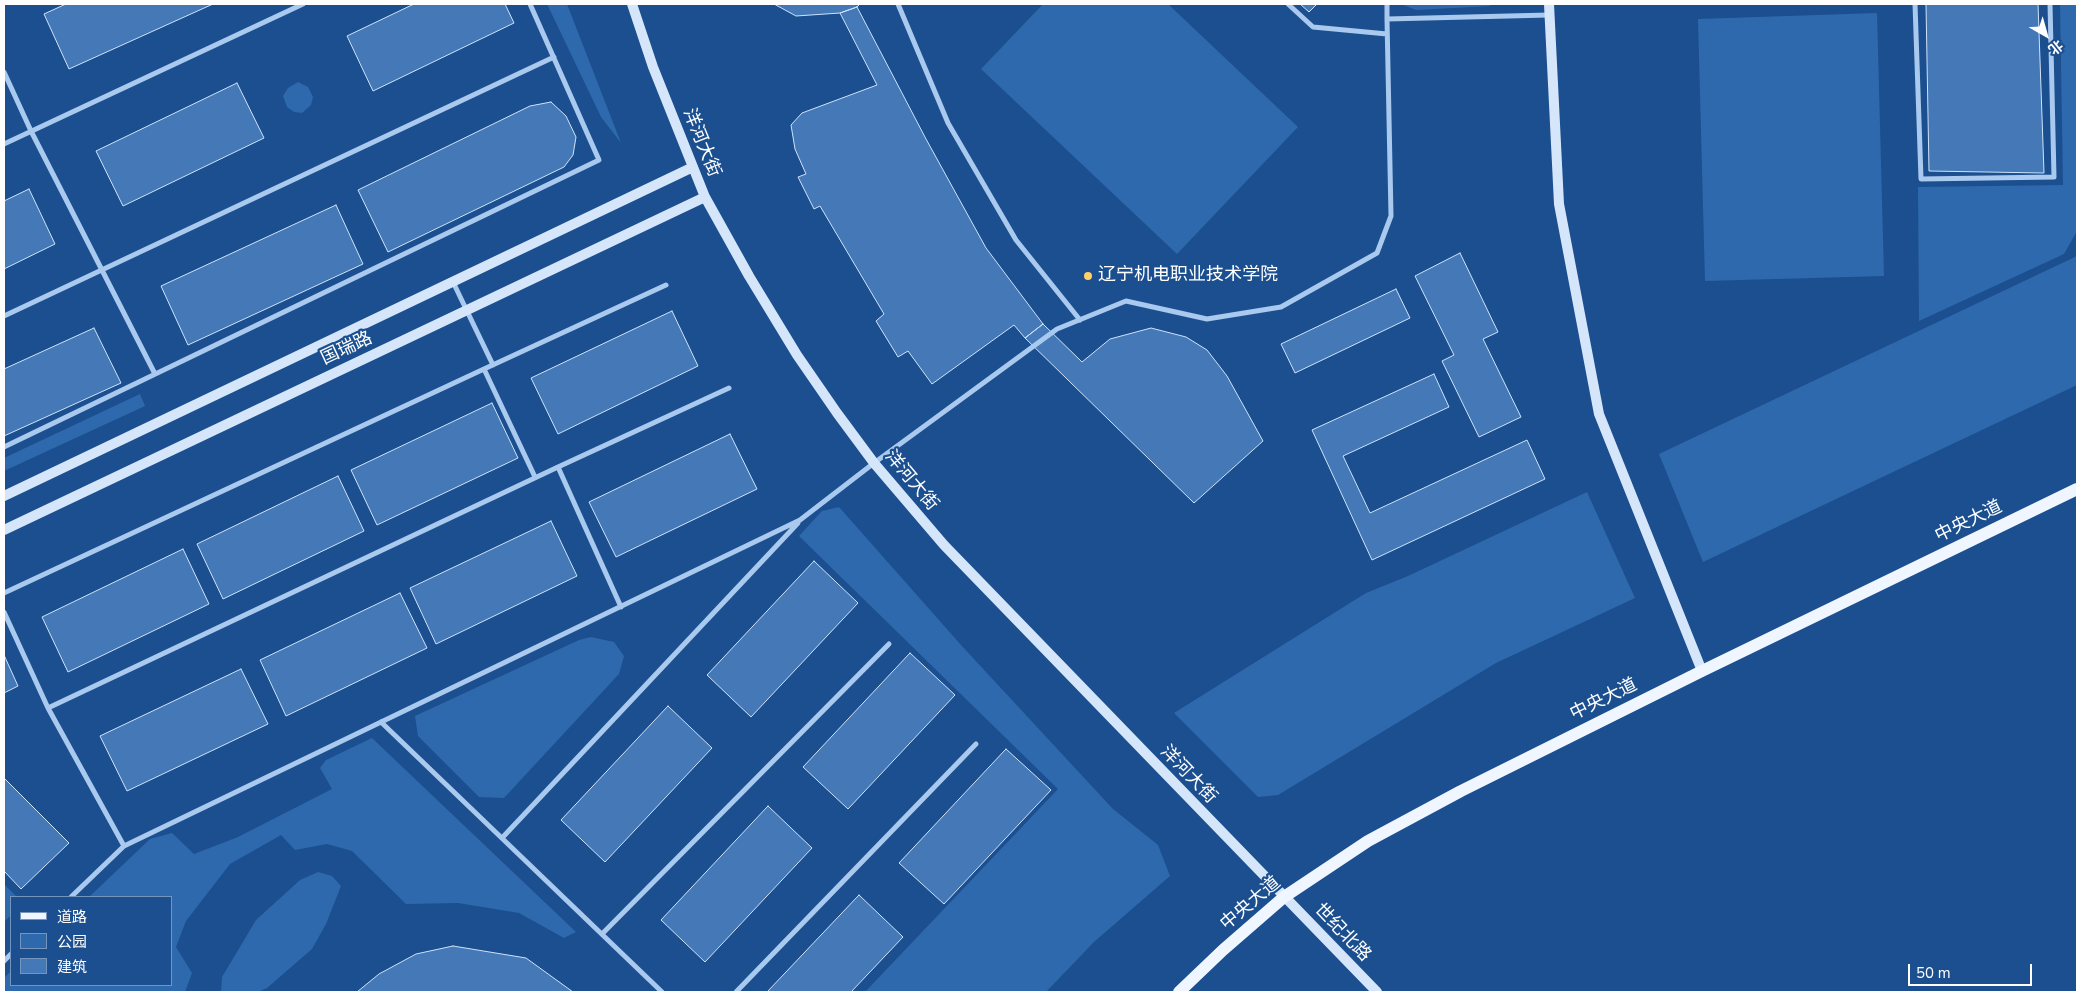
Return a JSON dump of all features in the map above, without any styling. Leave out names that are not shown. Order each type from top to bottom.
[{"type":"main road","name":"中央大道","points":[[1179,992],[1223,950],[1284,897],[1376,837],[1461,791],[1702,671],[2077,489]]},
{"type":"street","points":[[4,144],[303,4]]},
{"type":"street","points":[[4,447],[599,160],[530,4]]},
{"type":"street","name":"洋河大街","points":[[632,4],[653,67],[705,197],[749,276],[797,355],[837,413],[874,462],[944,546],[1284,897]]},
{"type":"street","points":[[898,4],[948,123],[1016,240],[1080,320]]},
{"type":"street","points":[[1288,4],[1313,27],[1387,34]]},
{"type":"street","points":[[502,838],[800,520],[874,462],[1057,329],[1126,301],[1207,318],[1281,307],[1377,253],[1391,216],[1386,4]]},
{"type":"street","points":[[1548,4],[1559,204],[1599,414],[1702,671]]},
{"type":"street","points":[[1915,4],[1921,179],[2054,177],[2050,4]]},
{"type":"street","points":[[1387,19],[1549,16]]},
{"type":"street","points":[[4,316],[554,57]]},
{"type":"street","points":[[4,72],[31,131],[155,374]]},
{"type":"street","name":"国瑞路","points":[[4,496],[693,167]]},
{"type":"street","name":"国瑞路","points":[[4,530],[705,197]]},
{"type":"street","points":[[453,282],[493,365]]},
{"type":"street","points":[[4,593],[666,285]]},
{"type":"street","points":[[484,369],[536,478]]},
{"type":"street","points":[[48,708],[729,388]]},
{"type":"street","points":[[558,467],[621,607]]},
{"type":"street","points":[[72,896],[124,846],[800,520]]},
{"type":"street","points":[[4,612],[48,708],[124,846]]},
{"type":"street","points":[[602,934],[889,644]]},
{"type":"street","points":[[381,722],[662,992]]},
{"type":"street","points":[[736,992],[976,744]]},
{"type":"street","name":"世纪北路","points":[[1284,897],[1377,992]]},
{"type":"green space","points":[[547,4],[567,4],[621,143],[601,117]]},
{"type":"green space","points":[[1043,4],[1168,4],[1298,127],[1177,254],[981,69]]},
{"type":"green space","points":[[1401,4],[1490,4],[1490,6],[1416,10]]},
{"type":"green space","points":[[2060,4],[2077,4],[2077,231],[2064,254],[1919,321],[1918,187],[2063,185]]},
{"type":"green space","points":[[1877,13],[1884,276],[1705,281],[1698,19]]},
{"type":"green space","points":[[298,82],[308,87],[313,97],[311,105],[302,113],[294,112],[287,107],[283,96],[288,88]]},
{"type":"green space","points":[[2077,256],[2077,385],[1703,562],[1659,454]]},
{"type":"green space","points":[[140,394],[145,406],[4,471],[4,458]]},
{"type":"green space","points":[[1587,492],[1635,598],[1496,663],[1278,795],[1258,797],[1174,713],[1366,593],[1408,576]]},
{"type":"green space","points":[[839,507],[961,645],[1113,809],[1158,845],[1170,876],[1094,942],[1046,992],[865,992],[1058,789],[799,536],[822,511]]},
{"type":"green space","points":[[591,637],[614,642],[624,656],[619,674],[504,798],[479,797],[418,736],[415,716],[579,640]]},
{"type":"green space","points":[[372,738],[576,932],[564,938],[519,913],[458,903],[406,904],[352,851],[327,844],[295,850],[281,835],[230,864],[186,921],[176,947],[192,973],[185,992],[4,992],[4,978],[10,972],[10,986],[172,986],[172,896],[90,896],[150,839],[172,833],[194,854],[238,837],[332,789],[320,768],[326,760]]},
{"type":"green space","points":[[318,872],[332,876],[341,886],[326,924],[312,949],[267,988],[258,992],[221,992],[222,977],[256,920],[300,880]]},
{"type":"green space","points":[[4,884],[16,896],[10,896],[10,916],[4,922]]},
{"type":"building","points":[[66,4],[213,4],[69,69],[44,14]]},
{"type":"building","points":[[414,4],[505,4],[514,23],[373,91],[347,36]]},
{"type":"building","points":[[774,4],[860,4],[857,7],[840,13],[796,16]]},
{"type":"building","points":[[1300,4],[1317,4],[1309,12]]},
{"type":"building","points":[[1926,4],[2038,4],[2044,173],[1929,171]]},
{"type":"building","points":[[857,7],[986,248],[1043,324],[1025,338],[1014,325],[932,384],[908,351],[898,357],[876,321],[884,314],[820,206],[814,209],[798,177],[806,174],[795,149],[791,125],[802,113],[877,85],[840,13]]},
{"type":"building","points":[[237,83],[264,138],[123,206],[96,151]]},
{"type":"building","points":[[551,102],[566,116],[576,137],[573,155],[564,167],[388,252],[358,190],[530,106]]},
{"type":"building","points":[[29,189],[55,244],[4,269],[4,201]]},
{"type":"building","points":[[336,205],[363,264],[188,345],[161,286]]},
{"type":"building","points":[[1460,253],[1498,332],[1483,339],[1521,417],[1479,437],[1442,361],[1454,355],[1415,276]]},
{"type":"building","points":[[1396,289],[1410,318],[1295,373],[1281,344]]},
{"type":"building","points":[[672,311],[698,366],[558,434],[531,378]]},
{"type":"building","points":[[1043,324],[1082,362],[1110,339],[1151,328],[1186,337],[1207,350],[1227,376],[1263,441],[1194,503],[1025,338]]},
{"type":"building","points":[[94,328],[121,383],[4,436],[4,369]]},
{"type":"building","points":[[1434,374],[1449,407],[1343,456],[1370,513],[1527,440],[1545,479],[1372,560],[1312,430]]},
{"type":"building","points":[[492,403],[518,458],[377,525],[351,470]]},
{"type":"building","points":[[730,434],[757,489],[616,557],[589,502]]},
{"type":"building","points":[[338,476],[364,531],[223,599],[197,544]]},
{"type":"building","points":[[551,521],[577,576],[436,644],[410,588]]},
{"type":"building","points":[[183,549],[209,604],[68,672],[42,617]]},
{"type":"building","points":[[814,561],[858,603],[751,717],[707,675]]},
{"type":"building","points":[[400,593],[427,648],[286,716],[260,660]]},
{"type":"building","points":[[910,653],[955,695],[848,809],[803,767]]},
{"type":"building","points":[[4,655],[18,686],[4,693]]},
{"type":"building","points":[[241,669],[268,724],[127,791],[100,736]]},
{"type":"building","points":[[668,706],[712,748],[605,862],[561,820]]},
{"type":"building","points":[[1006,749],[1051,790],[944,904],[899,863]]},
{"type":"building","points":[[4,778],[69,843],[21,889],[4,871]]},
{"type":"building","points":[[768,806],[812,848],[705,962],[661,920]]},
{"type":"building","points":[[859,895],[903,937],[851,992],[767,992]]},
{"type":"building","points":[[453,946],[526,958],[573,992],[357,992],[379,974],[416,954]]},
{"type":"place","name":"辽宁机电职业技术学院","points":[[1088,276]]}]
